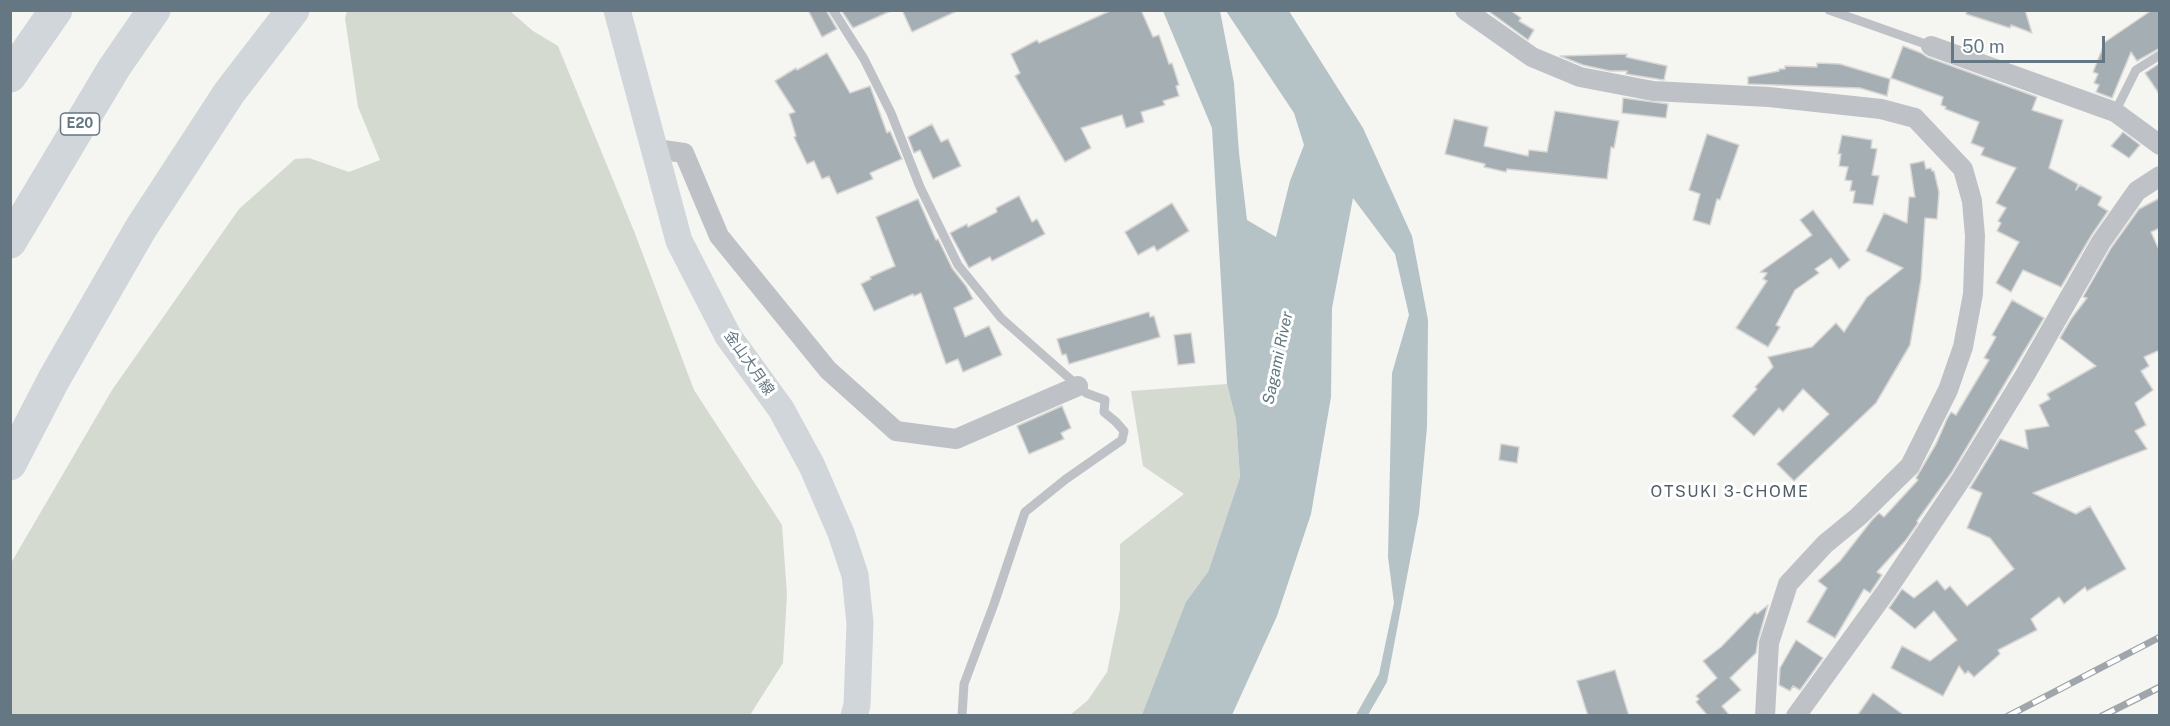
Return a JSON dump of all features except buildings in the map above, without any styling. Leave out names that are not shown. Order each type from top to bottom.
[{"type":"highway","points":[[10,76],[56,10]]},
{"type":"highway","name":"E20","points":[[10,242],[114,68],[154,10]]},
{"type":"highway","points":[[10,464],[54,379],[141,228],[229,93],[293,10]]},
{"type":"main road","name":"金山大月線","points":[[617,10],[680,241],[728,336],[781,409],[812,466],[841,533],[855,576],[860,623],[854,716]]},
{"type":"street","points":[[1465,10],[1532,57],[1580,77],[1653,91],[1769,97],[1881,109],[1916,118],[1963,170],[1972,201],[1975,236],[1973,294],[1963,347],[1948,390],[1910,466],[1858,517],[1825,544],[1788,584],[1769,643],[1765,716]]},
{"type":"street","points":[[1931,46],[2115,112],[2160,146]]},
{"type":"street","points":[[656,149],[684,153],[719,236],[828,370],[896,431],[956,439],[1078,386]]},
{"type":"street","points":[[1796,716],[1887,590],[1962,478],[2025,375],[2101,242],[2137,191],[2160,176]]},
{"type":"lane","points":[[833,10],[864,59],[882,95],[920,187],[958,265],[1001,318],[1086,393],[1105,400],[1104,412],[1124,432],[1122,440],[1066,479],[1025,512],[964,684],[962,716]]},
{"type":"lane","points":[[1829,10],[1931,46]]},
{"type":"lane","points":[[2115,112],[2136,70],[2160,55]]},
{"type":"shaded area","points":[[347,11],[510,11],[533,31],[558,46],[634,231],[694,390],[782,525],[787,594],[783,663],[750,715],[11,715],[11,563],[112,390],[239,209],[295,159],[309,158],[349,172],[380,160],[358,107],[345,18]]},
{"type":"shaded area","points":[[1227,384],[1236,420],[1240,477],[1208,572],[1146,715],[1069,716],[1088,700],[1107,672],[1120,609],[1120,544],[1184,494],[1143,466],[1131,391]]},
{"type":"water","name":"Sagami River","points":[[1163,11],[1220,11],[1234,83],[1247,220],[1276,237],[1290,181],[1304,145],[1294,113],[1226,11],[1289,11],[1363,128],[1412,236],[1428,320],[1427,427],[1419,513],[1387,682],[1368,715],[1356,715],[1379,674],[1394,603],[1388,557],[1392,373],[1409,315],[1395,254],[1353,198],[1332,308],[1331,397],[1311,514],[1277,616],[1232,715],[1142,715],[1186,602],[1208,572],[1240,477],[1236,420],[1227,384],[1212,128]]},
{"type":"railway","points":[[2008,716],[2160,637]]},
{"type":"railway","points":[[2102,716],[2160,687]]},
{"type":"district","name":"OTSUKI 3-CHOME","points":[[1730,492]]}]
